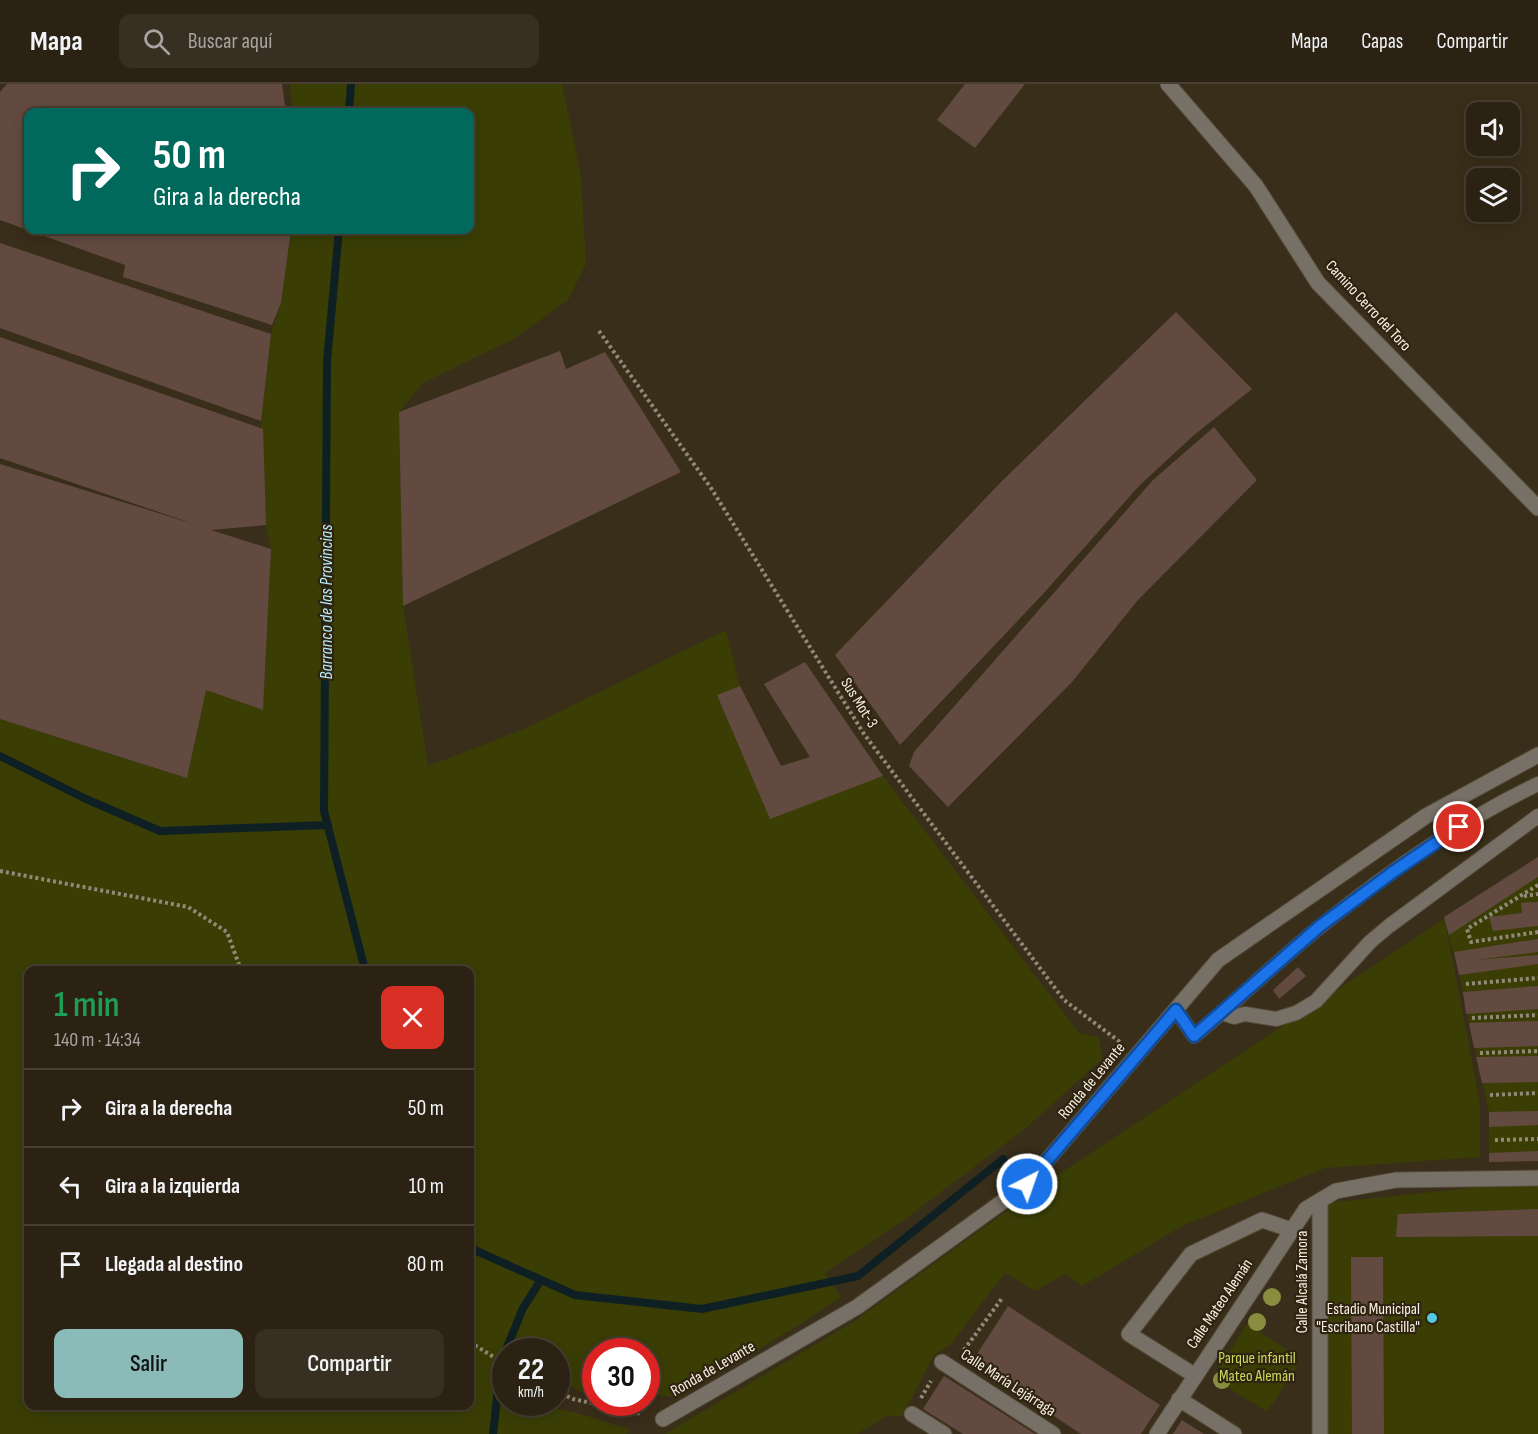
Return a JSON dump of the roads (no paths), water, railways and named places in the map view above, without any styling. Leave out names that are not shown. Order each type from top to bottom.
[{"type":"street","name":"Camino Cerro del Toro","points":[[1168,84],[1256,186],[1318,283],[1538,508]]},
{"type":"street","name":"Ronda de Levante","points":[[663,1419],[857,1307],[1027,1184],[1218,960],[1426,816],[1538,755]]},
{"type":"street","name":"Calle Mateo Alemán","points":[[1157,1434],[1306,1209],[1336,1191],[1396,1180],[1538,1178]]},
{"type":"street","name":"Calle Alcalá Zamora","points":[[1320,1202],[1320,1434]]},
{"type":"street","points":[[1194,1375],[1130,1334],[1191,1254],[1262,1220],[1292,1230]]},
{"type":"street","name":"Calle María Lejárraga","points":[[942,1362],[1053,1434]]},
{"type":"street","points":[[1179,1399],[1234,1434]]},
{"type":"street","points":[[912,1414],[944,1434]]},
{"type":"lane","points":[[1176,1010],[1194,1036],[1320,926],[1393,872],[1477,814],[1538,784]]},
{"type":"lane","points":[[1222,1013],[1234,1017],[1245,1014],[1276,1019],[1296,1013],[1316,1001],[1370,942],[1389,926],[1538,816]]},
{"type":"waterway","name":"Barranco de las Provincias","points":[[349,108],[351,84]]},
{"type":"waterway","name":"Barranco de las Provincias","points":[[339,234],[327,361],[324,811],[364,966]]},
{"type":"waterway","points":[[0,756],[86,799],[160,831],[328,825]]},
{"type":"waterway","name":"Barranco de las Provincias","points":[[474,1250],[575,1295],[702,1309],[858,1276],[1003,1159]]},
{"type":"waterway","points":[[493,1434],[501,1362],[523,1308],[541,1280]]},
{"type":"place","name":"Estadio Municipal \"Escribano Castilla\"","points":[[1432,1318]]},
{"type":"park label","name":"Parque infantil Mateo Alemán","points":[[1257,1367]]}]
